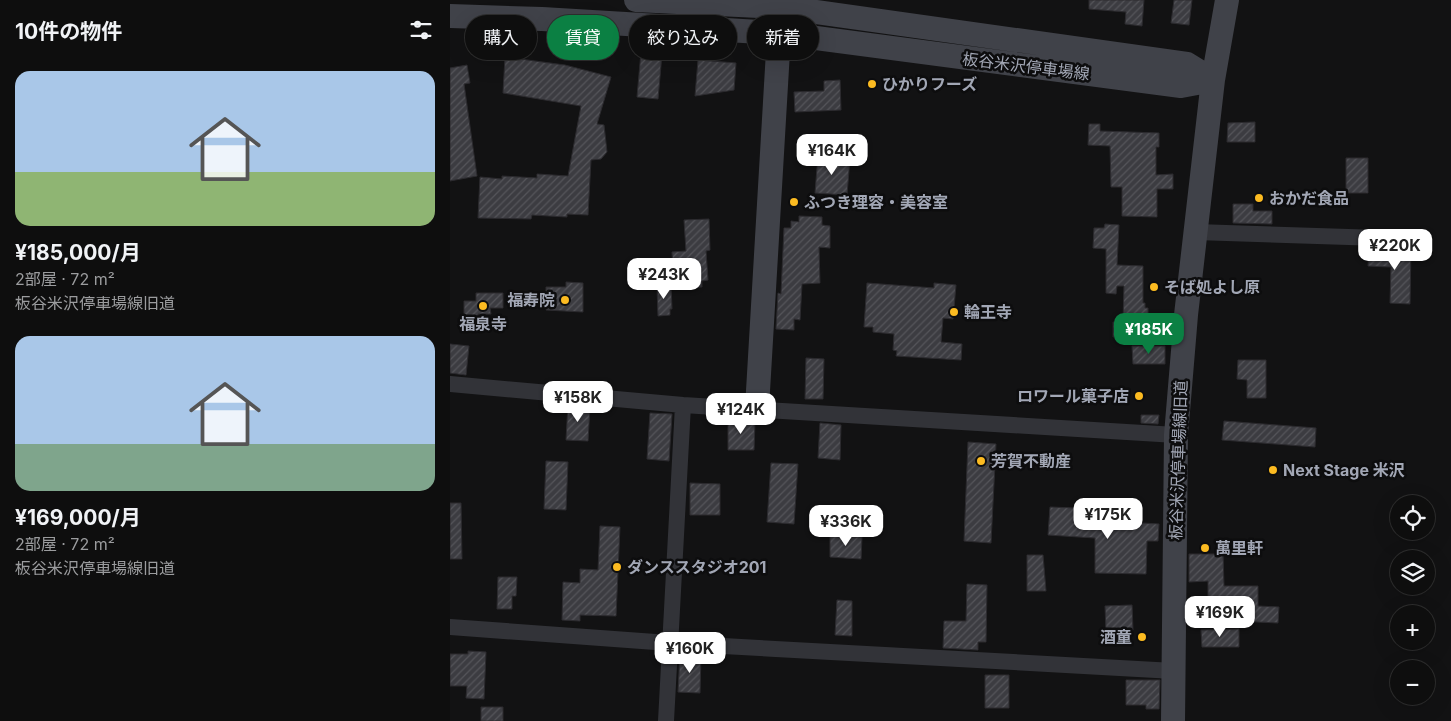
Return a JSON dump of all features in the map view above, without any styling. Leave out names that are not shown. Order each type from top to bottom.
[{"type":"main road","name":"板谷米沢停車場線","points":[[636,0],[781,4],[1187,64],[1213,80]]},
{"type":"main road","points":[[1213,80],[1227,0]]},
{"type":"main road","name":"板谷米沢停車場線","points":[[450,16],[542,19],[747,31]]},
{"type":"main road","name":"板谷米沢停車場線","points":[[819,38],[1181,86],[1213,80]]},
{"type":"main road","points":[[757,408],[776,60]]},
{"type":"main road","name":"板谷米沢停車場線旧道","points":[[1173,721],[1176,435],[1186,315],[1213,80]]},
{"type":"street","points":[[1196,232],[1380,238]]},
{"type":"street","points":[[450,384],[683,405],[757,408],[1176,435]]},
{"type":"street","points":[[666,721],[683,405]]},
{"type":"street","points":[[450,627],[669,643],[1174,671]]},
{"type":"building","points":[[1089,0],[1144,0],[1142,26],[1125,24],[1126,12],[1089,9]]},
{"type":"building","points":[[1174,0],[1192,0],[1189,25],[1171,23]]},
{"type":"building","points":[[505,60],[528,60],[565,65],[611,77],[597,124],[604,125],[607,152],[601,159],[591,160],[588,215],[567,214],[567,217],[532,215],[531,219],[478,218],[480,177],[502,179],[502,176],[537,178],[537,174],[568,176],[581,106],[503,93]]},
{"type":"building","points":[[640,60],[661,60],[658,99],[637,97]]},
{"type":"building","points":[[698,60],[736,63],[734,90],[695,96]]},
{"type":"building","points":[[467,65],[470,83],[464,84],[477,176],[450,181],[450,68]]},
{"type":"building","points":[[840,80],[841,110],[795,112],[794,92],[824,91],[824,81]]},
{"type":"building","points":[[1255,122],[1255,142],[1227,142],[1228,123]]},
{"type":"building","points":[[1089,124],[1100,124],[1100,131],[1159,133],[1159,147],[1156,147],[1156,175],[1173,174],[1173,189],[1157,189],[1157,217],[1122,216],[1122,187],[1111,187],[1110,146],[1088,145]]},
{"type":"building","points":[[818,156],[850,158],[847,195],[815,193]]},
{"type":"building","points":[[1346,158],[1368,158],[1368,193],[1346,193]]},
{"type":"building","points":[[1233,204],[1253,204],[1253,211],[1272,211],[1272,224],[1233,223]]},
{"type":"building","points":[[799,216],[822,217],[822,225],[830,226],[830,248],[819,247],[820,283],[802,284],[800,320],[794,319],[794,330],[776,329],[778,293],[781,294],[784,228],[791,228],[791,221],[799,222]]},
{"type":"building","points":[[709,219],[710,250],[706,251],[708,280],[702,281],[702,287],[674,288],[672,252],[686,251],[684,220]]},
{"type":"building","points":[[1105,224],[1119,225],[1117,265],[1143,266],[1143,303],[1145,303],[1145,308],[1148,308],[1148,321],[1142,320],[1142,337],[1113,337],[1113,322],[1123,322],[1124,286],[1117,286],[1116,294],[1106,293],[1106,249],[1093,248],[1094,228],[1104,228]]},
{"type":"building","points":[[1369,248],[1411,248],[1410,304],[1390,303],[1391,267],[1368,266]]},
{"type":"building","name":"福寿院","points":[[566,282],[583,283],[583,312],[546,310],[546,287],[566,287]]},
{"type":"building","points":[[867,283],[934,288],[934,283],[956,285],[953,319],[943,318],[941,342],[962,344],[961,360],[896,356],[897,351],[893,350],[894,334],[873,332],[873,327],[864,327]]},
{"type":"building","points":[[671,285],[672,309],[670,309],[670,315],[658,316],[657,286]]},
{"type":"building","name":"福泉寺","points":[[476,293],[503,293],[503,308],[490,308],[491,314],[478,314],[478,323],[464,323],[464,301],[476,301]]},
{"type":"building","points":[[450,344],[469,346],[466,375],[450,373]]},
{"type":"building","points":[[1132,346],[1165,346],[1165,364],[1133,364]]},
{"type":"building","points":[[806,358],[824,359],[823,399],[805,399]]},
{"type":"building","points":[[1238,360],[1266,360],[1266,398],[1247,398],[1247,380],[1237,379]]},
{"type":"building","points":[[568,405],[590,407],[588,441],[566,440]]},
{"type":"building","points":[[650,413],[672,414],[669,461],[647,459]]},
{"type":"building","points":[[1141,415],[1159,415],[1158,424],[1141,423]]},
{"type":"building","points":[[728,418],[755,421],[754,450],[728,450]]},
{"type":"building","points":[[1224,421],[1316,428],[1315,447],[1222,440]]},
{"type":"building","points":[[820,423],[841,425],[840,460],[818,458]]},
{"type":"building","points":[[968,442],[996,444],[991,543],[964,541]]},
{"type":"building","points":[[546,461],[568,462],[566,510],[544,509]]},
{"type":"building","points":[[771,463],[798,464],[794,524],[767,522]]},
{"type":"building","points":[[690,483],[720,484],[720,515],[690,515]]},
{"type":"building","points":[[450,503],[461,503],[462,559],[450,559]]},
{"type":"building","points":[[1050,507],[1075,508],[1075,519],[1159,524],[1158,541],[1147,541],[1146,574],[1095,573],[1095,538],[1048,535]]},
{"type":"building","points":[[600,526],[620,527],[616,616],[580,615],[580,621],[562,620],[563,582],[580,583],[580,569],[598,570]]},
{"type":"building","points":[[830,536],[862,537],[861,559],[830,557]]},
{"type":"building","points":[[1189,554],[1223,554],[1224,586],[1258,586],[1258,606],[1279,607],[1278,623],[1238,621],[1239,602],[1208,602],[1208,581],[1189,582]]},
{"type":"building","points":[[1027,555],[1043,555],[1046,591],[1027,591]]},
{"type":"building","points":[[498,577],[517,577],[516,596],[512,596],[512,609],[497,609]]},
{"type":"building","points":[[967,584],[987,585],[986,642],[978,642],[978,650],[943,648],[944,621],[966,621]]},
{"type":"building","points":[[837,600],[852,601],[852,636],[835,635]]},
{"type":"building","points":[[1132,605],[1133,630],[1106,631],[1105,606]]},
{"type":"building","points":[[1239,629],[1239,647],[1202,647],[1201,630]]},
{"type":"building","points":[[468,651],[486,652],[484,699],[466,698],[467,686],[450,686],[450,654],[468,654]]},
{"type":"building","points":[[680,654],[701,655],[700,693],[678,692]]},
{"type":"building","points":[[985,675],[1009,675],[1009,708],[985,708]]},
{"type":"building","points":[[1126,680],[1160,680],[1159,709],[1146,709],[1146,705],[1126,705]]},
{"type":"building","points":[[481,707],[503,707],[503,721],[481,721]]},
{"type":"place","name":"ひかりフーズ","points":[[872,84]]},
{"type":"place","name":"おかだ食品","points":[[1259,198]]},
{"type":"place","name":"ふつき理容・美容室","points":[[794,202]]},
{"type":"place","name":"そば処よし原","points":[[1154,287]]},
{"type":"place","name":"福寿院","points":[[565,300]]},
{"type":"place","name":"福泉寺","points":[[483,306]]},
{"type":"place","name":"輪王寺","points":[[954,312]]},
{"type":"place","name":"ロワール菓子店","points":[[1139,396]]},
{"type":"place","name":"芳賀不動産","points":[[981,461]]},
{"type":"place","name":"Next Stage 米沢","points":[[1273,470]]},
{"type":"place","name":"萬里軒","points":[[1205,548]]},
{"type":"place","name":"ダンススタジオ201","points":[[617,567]]},
{"type":"place","name":"酒童","points":[[1142,637]]}]
